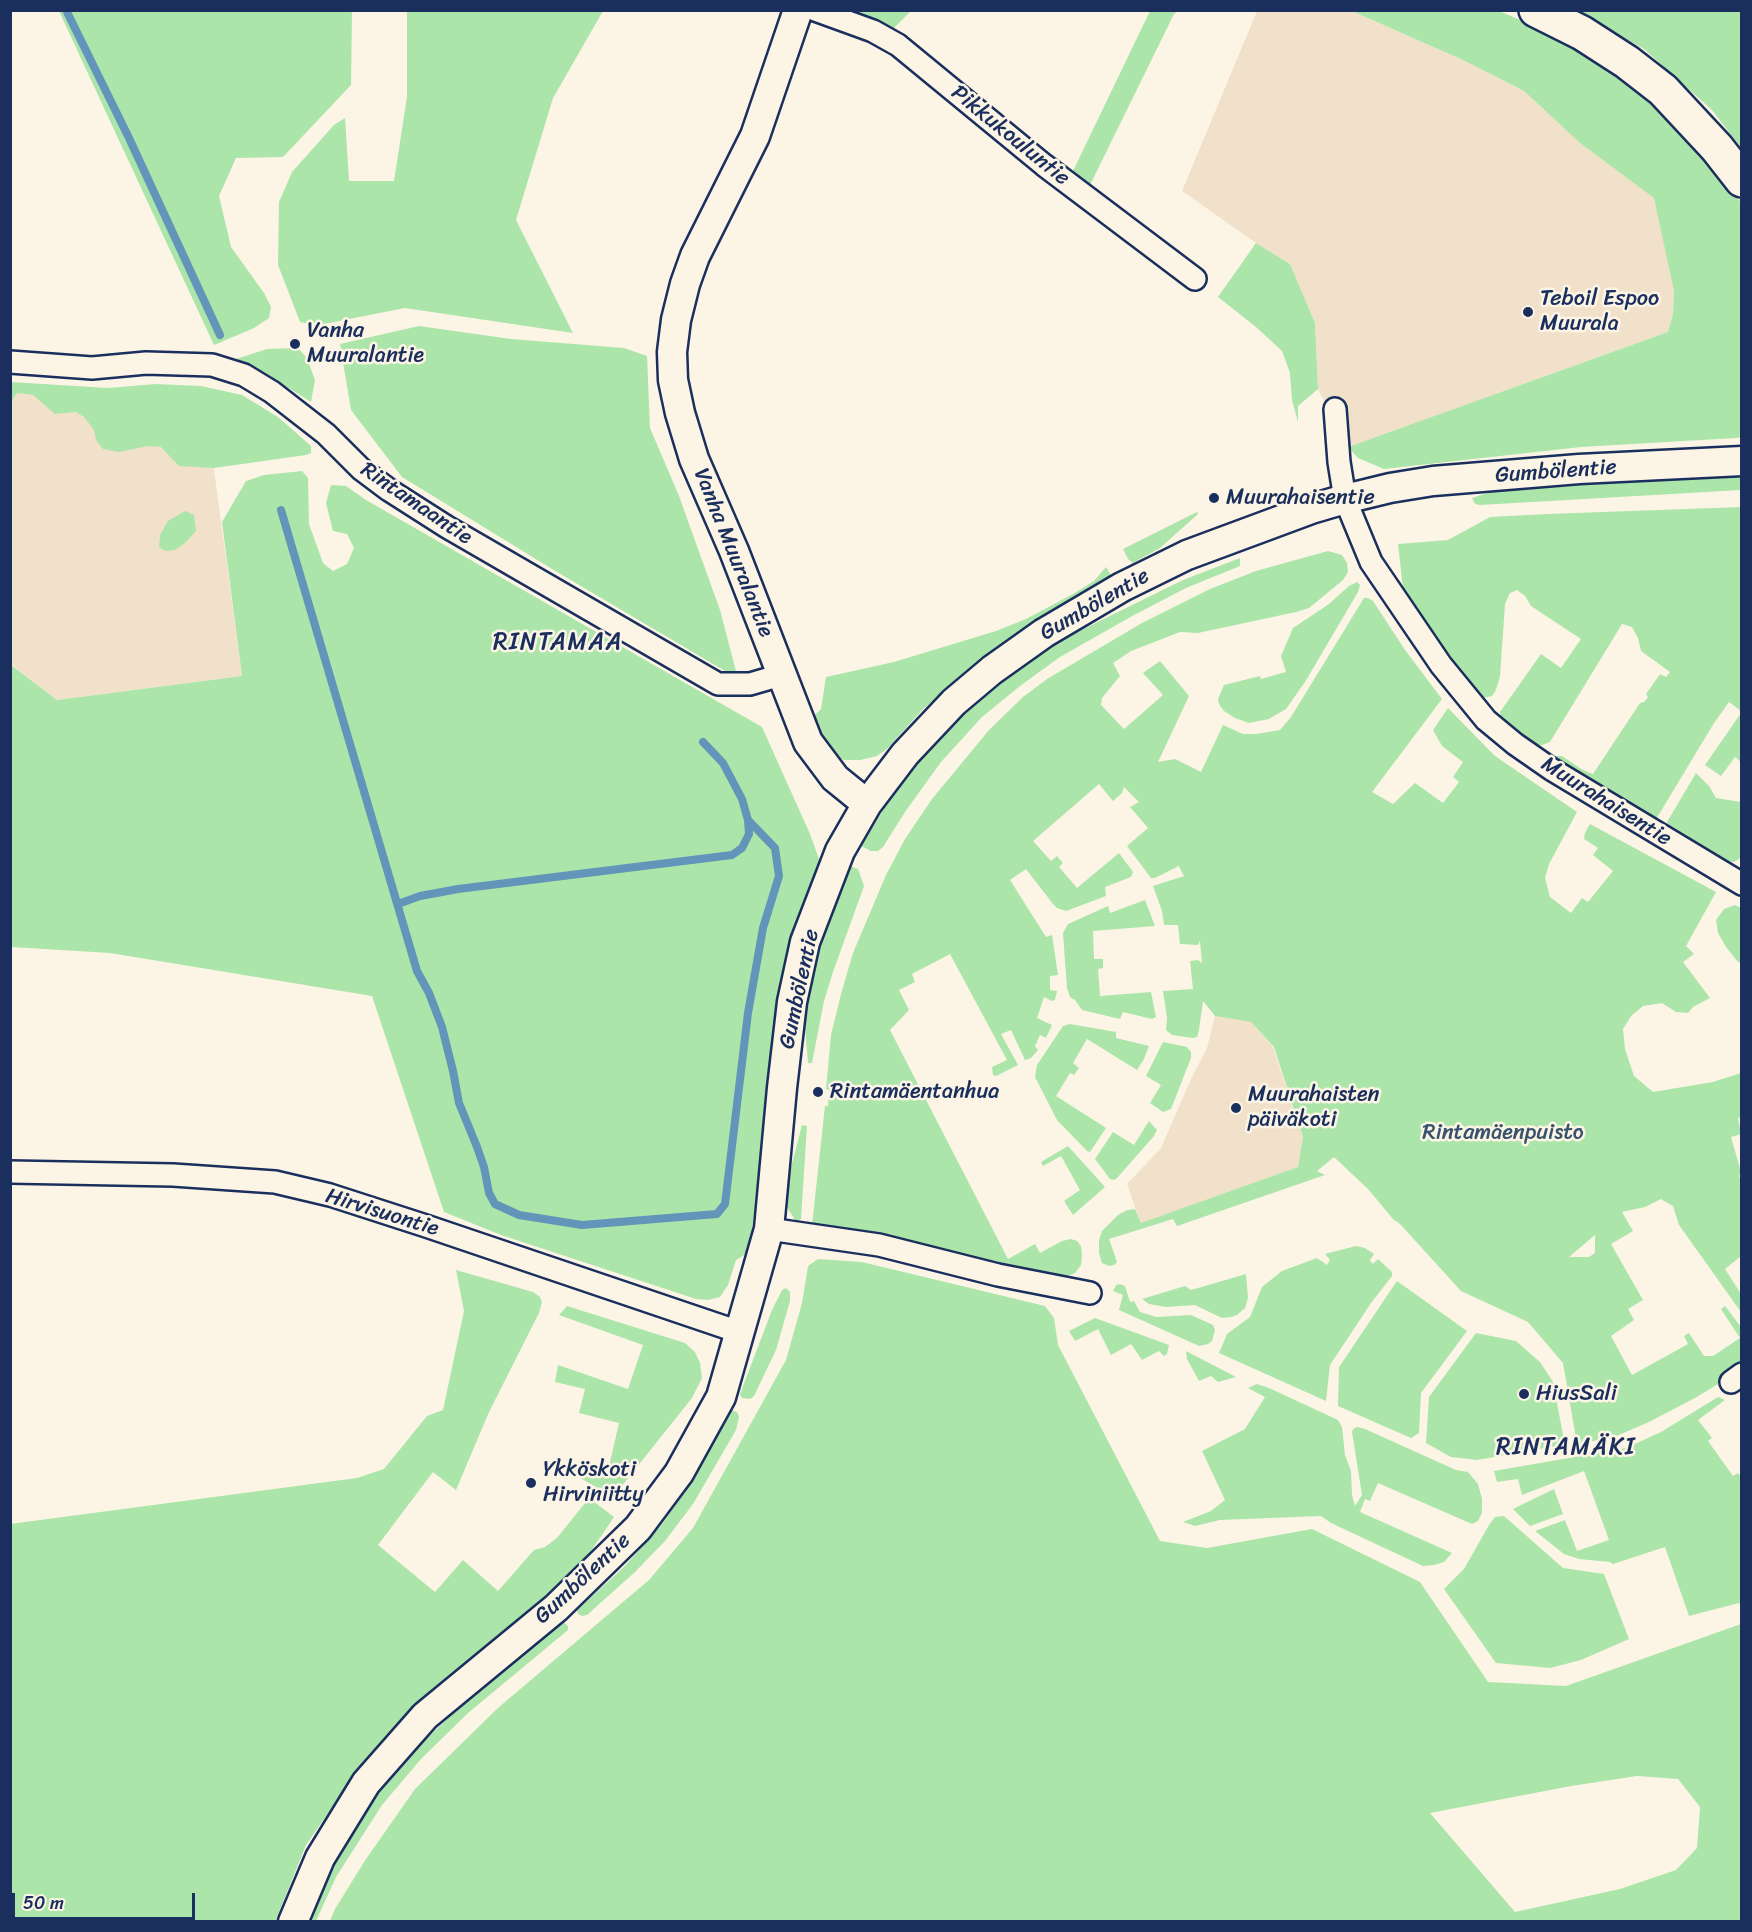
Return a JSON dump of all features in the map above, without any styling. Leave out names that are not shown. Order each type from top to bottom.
[{"type":"highway","points":[[1536,10],[1582,33],[1628,62],[1663,90],[1717,148],[1742,180]]},
{"type":"main road","name":"Vanha Muuralantie","points":[[798,10],[755,136],[695,256],[676,320],[672,352],[673,380],[694,459],[730,543],[808,742],[835,778],[867,804]]},
{"type":"main road","name":"Gumbölentie","points":[[293,1922],[320,1858],[366,1783],[425,1716],[556,1608],[638,1528],[679,1473],[721,1397],[769,1228],[792,1002],[805,942],[840,851],[867,804],[905,754],[954,702],[992,670],[1044,633],[1122,587],[1187,555],[1257,528],[1345,499],[1390,488],[1514,474],[1742,461]]},
{"type":"street","name":"Pikkukouluntie","points":[[815,10],[873,31],[898,45],[1044,165],[1195,279]]},
{"type":"street","name":"Rintamaantie","points":[[10,362],[92,368],[146,363],[212,365],[244,375],[272,392],[326,434],[361,469],[399,496],[447,527],[718,684],[750,684],[781,675]]},
{"type":"street","name":"Muurahaisentie","points":[[1335,409],[1339,462],[1345,499],[1371,562],[1441,665],[1486,720],[1551,769],[1742,884]]},
{"type":"street","name":"Hirvisuontie","points":[[10,1172],[173,1175],[275,1182],[330,1196],[426,1226],[739,1332]]},
{"type":"street","points":[[769,1228],[879,1245],[998,1275],[1090,1293]]},
{"type":"shaded area","points":[[1257,11],[1352,11],[1465,61],[1524,91],[1580,143],[1655,198],[1674,291],[1673,314],[1668,332],[1348,447],[1318,389],[1315,323],[1290,264],[1182,191]]},
{"type":"shaded area","points":[[17,393],[108,406],[212,455],[242,676],[57,700],[11,664],[10,402]]},
{"type":"shaded area","name":"Muurahaisten päiväkoti","points":[[1215,1016],[1251,1022],[1273,1047],[1303,1137],[1298,1167],[1141,1224],[1127,1184],[1161,1148],[1207,1048]]},
{"type":"green space","points":[[59,11],[352,11],[351,85],[283,157],[236,158],[219,196],[231,247],[264,293],[271,307],[269,318],[254,328],[214,345]]},
{"type":"green space","points":[[407,11],[603,11],[553,98],[516,220],[573,333],[405,308],[319,325],[300,322],[278,265],[279,202],[292,172],[334,125],[345,118],[349,181],[394,181],[407,97]]},
{"type":"green space","points":[[839,11],[911,11],[892,30]]},
{"type":"green space","points":[[1150,11],[1178,11],[1174,14],[1090,185],[1073,171]]},
{"type":"green space","points":[[1352,11],[1499,11],[1556,35],[1627,75],[1715,163],[1741,203],[1741,437],[1581,447],[1384,469],[1358,458],[1348,447],[1668,332],[1673,314],[1674,291],[1654,198],[1580,143],[1524,91],[1465,61]]},
{"type":"green space","points":[[1577,11],[1741,11],[1741,148],[1712,110],[1644,49]]},
{"type":"green space","points":[[1256,243],[1290,264],[1315,323],[1318,389],[1298,406],[1298,422],[1292,400],[1290,373],[1282,351],[1218,297]]},
{"type":"green space","points":[[419,326],[511,339],[624,348],[647,356],[650,428],[679,496],[720,610],[736,671],[725,671],[402,477],[351,410],[340,344]]},
{"type":"green space","points":[[298,348],[307,358],[315,380],[311,402],[265,373],[236,359],[267,349]]},
{"type":"green space","points":[[11,382],[108,388],[156,384],[201,386],[242,395],[278,417],[311,446],[311,453],[214,468],[179,466],[161,447],[148,446],[119,452],[103,449],[96,440],[94,430],[84,417],[76,412],[55,414],[33,395],[17,393],[11,402]]},
{"type":"green space","points":[[302,471],[308,478],[309,524],[323,563],[333,571],[347,564],[354,548],[347,534],[333,531],[326,503],[331,485],[346,486],[366,500],[762,727],[810,834],[820,862],[780,993],[768,1110],[749,1252],[736,1260],[728,1285],[720,1297],[708,1300],[696,1299],[501,1235],[444,1212],[372,996],[110,953],[11,947],[10,664],[57,700],[242,676],[222,522],[246,481],[264,475]]},
{"type":"green space","points":[[1741,476],[1741,490],[1480,505],[1475,504],[1472,498],[1493,491],[1525,487]]},
{"type":"green space","points":[[1741,507],[1741,711],[1729,702],[1655,821],[1553,759],[1556,756],[1562,756],[1593,774],[1640,703],[1648,697],[1646,694],[1660,674],[1666,677],[1670,672],[1641,651],[1632,627],[1622,624],[1550,742],[1533,746],[1501,718],[1500,712],[1541,654],[1561,668],[1581,639],[1531,606],[1525,596],[1517,590],[1510,593],[1505,604],[1500,676],[1496,690],[1492,696],[1479,699],[1404,597],[1398,544],[1448,540],[1490,517]]},
{"type":"green space","points":[[185,511],[194,515],[196,531],[175,550],[165,551],[159,547],[160,535],[168,521]]},
{"type":"green space","points":[[1197,512],[1198,514],[1160,548],[1133,563],[1128,559],[1123,549]]},
{"type":"green space","name":"Rintamäenpuisto","points":[[1328,551],[1342,555],[1347,563],[1348,572],[1343,580],[1309,608],[1198,633],[1180,632],[1131,651],[1113,663],[1120,676],[1102,698],[1101,705],[1124,729],[1163,695],[1143,673],[1160,661],[1189,696],[1158,762],[1175,759],[1201,772],[1223,725],[1243,734],[1280,730],[1291,717],[1364,598],[1368,598],[1373,601],[1405,650],[1442,699],[1372,792],[1393,804],[1415,783],[1443,803],[1459,782],[1453,777],[1463,762],[1442,746],[1433,730],[1448,708],[1495,756],[1577,812],[1549,864],[1545,878],[1550,897],[1571,913],[1582,898],[1588,902],[1613,871],[1593,855],[1598,848],[1584,839],[1590,824],[1716,892],[1686,946],[1694,954],[1683,962],[1710,998],[1693,1007],[1688,1013],[1676,1012],[1662,1003],[1643,1006],[1631,1016],[1623,1029],[1625,1049],[1634,1076],[1653,1092],[1713,1082],[1741,1073],[1741,1117],[1738,1118],[1741,1134],[1731,1137],[1741,1172],[1739,1176],[1742,1185],[1741,1256],[1725,1269],[1741,1294],[1741,1312],[1679,1225],[1673,1206],[1661,1199],[1645,1207],[1622,1212],[1633,1231],[1611,1244],[1643,1300],[1628,1309],[1634,1320],[1611,1336],[1632,1375],[1688,1344],[1684,1336],[1689,1333],[1704,1356],[1713,1356],[1740,1338],[1721,1309],[1725,1306],[1741,1327],[1741,1365],[1728,1378],[1649,1422],[1614,1437],[1577,1444],[1563,1363],[1528,1322],[1461,1291],[1368,1189],[1334,1157],[1317,1171],[1325,1175],[1177,1226],[1173,1219],[1109,1239],[1117,1262],[1109,1266],[1102,1263],[1099,1240],[1102,1231],[1118,1215],[1135,1209],[1141,1223],[1298,1167],[1303,1137],[1274,1047],[1251,1022],[1215,1016],[1203,1001],[1197,1037],[1172,1035],[1166,1030],[1167,1018],[1163,991],[1193,989],[1190,961],[1198,960],[1202,963],[1200,941],[1198,945],[1180,944],[1178,925],[1164,925],[1162,911],[1153,886],[1184,876],[1178,865],[1151,878],[1127,846],[1148,828],[1130,807],[1139,802],[1124,787],[1122,793],[1113,801],[1099,784],[1033,841],[1051,861],[1057,856],[1063,863],[1059,867],[1077,888],[1119,853],[1133,872],[1131,877],[1105,887],[1106,896],[1066,911],[1053,904],[1026,869],[1010,880],[1046,937],[1052,935],[1058,975],[1050,976],[1050,990],[1057,991],[1055,1000],[1044,997],[1037,1018],[1052,1025],[1046,1038],[1040,1035],[1035,1046],[1038,1050],[1031,1058],[1025,1060],[1011,1030],[1001,1034],[1018,1065],[996,1076],[993,1075],[992,1067],[1007,1060],[950,954],[912,974],[915,982],[899,990],[909,1010],[890,1030],[1008,1259],[1035,1244],[1040,1253],[1062,1241],[1071,1239],[1077,1241],[1081,1246],[1081,1265],[1075,1273],[1065,1277],[1053,1277],[878,1234],[812,1225],[825,1106],[828,1106],[829,1090],[826,1089],[831,1035],[841,994],[853,953],[886,875],[905,839],[932,799],[989,730],[1023,697],[1047,679],[1142,623],[1210,589],[1256,571]],"holes":[[[1595,1235],[1595,1253],[1589,1257],[1569,1257]]]},
{"type":"green space","points":[[1240,558],[1240,566],[1186,588],[1134,615],[1060,657],[1020,686],[982,717],[941,762],[883,847],[878,851],[871,851],[861,846],[890,799],[932,746],[971,707],[1012,674],[1053,644],[1183,580]]},
{"type":"green space","points":[[1106,567],[1112,577],[1030,625],[1000,646],[923,709],[888,748],[877,756],[860,760],[844,760],[831,753],[813,717],[821,709],[826,677],[894,662],[996,631],[1026,619],[1073,594],[1094,581]]},
{"type":"green space","points":[[1357,582],[1360,585],[1358,592],[1305,682],[1286,709],[1269,719],[1249,723],[1224,711],[1218,699],[1224,685],[1286,672],[1281,656],[1293,628]]},
{"type":"green space","points":[[1741,713],[1741,762],[1735,757],[1721,776],[1705,765]]},
{"type":"green space","points":[[1696,773],[1709,786],[1716,798],[1741,802],[1741,856],[1734,862],[1699,850],[1669,832],[1667,822]]},
{"type":"green space","points":[[850,866],[858,869],[864,886],[824,1001],[812,1063],[808,1063],[803,1004],[822,932]]},
{"type":"green space","points":[[1145,900],[1155,926],[1093,931],[1094,959],[1103,959],[1103,968],[1098,969],[1100,996],[1151,992],[1156,1017],[1152,1019],[1123,1012],[1120,1019],[1082,1010],[1070,997],[1067,988],[1063,933],[1068,924],[1108,906],[1110,913]]},
{"type":"green space","points":[[1735,905],[1741,908],[1741,962],[1738,962],[1726,947],[1718,933],[1716,920],[1724,909]]},
{"type":"green space","points":[[1070,1024],[1116,1032],[1116,1038],[1149,1046],[1137,1070],[1087,1039],[1073,1063],[1079,1068],[1074,1075],[1070,1073],[1056,1096],[1106,1128],[1090,1152],[1057,1120],[1035,1077],[1037,1065],[1063,1026]]},
{"type":"green space","points":[[1163,1042],[1187,1047],[1191,1052],[1191,1058],[1171,1109],[1163,1112],[1150,1103],[1161,1085],[1146,1076]]},
{"type":"green space","points":[[1149,1121],[1157,1130],[1154,1136],[1117,1178],[1110,1179],[1095,1159],[1113,1132],[1134,1145]]},
{"type":"green space","points":[[802,1125],[807,1126],[801,1219],[795,1220],[787,1207],[788,1179]]},
{"type":"green space","points":[[1068,1146],[1105,1187],[1073,1215],[1064,1201],[1080,1190],[1061,1156],[1043,1166],[1041,1162]]},
{"type":"green space","points":[[1356,1246],[1365,1248],[1374,1254],[1371,1262],[1373,1264],[1378,1259],[1392,1272],[1392,1276],[1330,1365],[1326,1401],[1219,1353],[1227,1334],[1250,1317],[1262,1287],[1282,1271],[1317,1258],[1327,1265],[1330,1260],[1325,1254]]},
{"type":"green space","points":[[818,1259],[862,1262],[1045,1306],[1054,1318],[1058,1345],[1160,1541],[1207,1548],[1312,1529],[1420,1582],[1488,1682],[1566,1686],[1741,1624],[1741,1921],[330,1921],[366,1859],[415,1789],[499,1707],[649,1580],[693,1528],[786,1360],[802,1303],[808,1266]],"holes":[[[1637,1776],[1678,1779],[1700,1807],[1697,1848],[1676,1870],[1620,1889],[1515,1912],[1430,1813]]]},
{"type":"green space","points":[[456,1270],[533,1292],[540,1297],[542,1302],[539,1313],[489,1412],[456,1490],[433,1472],[378,1545],[435,1592],[463,1560],[498,1591],[534,1550],[545,1547],[557,1538],[589,1498],[614,1517],[578,1570],[539,1606],[430,1696],[362,1764],[306,1845],[275,1922],[11,1921],[10,1524],[357,1478],[384,1469],[427,1416],[443,1410],[464,1311]]},
{"type":"green space","points":[[1246,1274],[1248,1298],[1245,1308],[1231,1317],[1222,1318],[1195,1305],[1166,1307],[1149,1304],[1142,1299],[1185,1286],[1191,1290]]},
{"type":"green space","points":[[1397,1281],[1467,1331],[1421,1393],[1419,1433],[1411,1438],[1338,1406],[1339,1367]]},
{"type":"green space","points":[[1116,1285],[1125,1286],[1130,1302],[1134,1301],[1140,1312],[1156,1317],[1191,1315],[1213,1325],[1215,1330],[1212,1341],[1199,1346],[1119,1310],[1123,1295],[1113,1291]]},
{"type":"green space","points":[[786,1288],[790,1292],[790,1301],[776,1350],[754,1396],[750,1399],[742,1398],[740,1394],[772,1310],[782,1290]]},
{"type":"green space","points":[[567,1306],[685,1343],[695,1352],[700,1363],[702,1378],[692,1398],[613,1497],[570,1472],[572,1466],[607,1475],[619,1423],[579,1413],[585,1389],[555,1382],[558,1365],[628,1389],[643,1345],[559,1315]]},
{"type":"green space","points":[[1095,1318],[1169,1345],[1167,1354],[1164,1356],[1159,1351],[1142,1360],[1131,1344],[1111,1355],[1098,1329],[1075,1341],[1069,1331]]},
{"type":"green space","points":[[1476,1333],[1516,1341],[1540,1362],[1553,1382],[1564,1440],[1562,1445],[1477,1460],[1451,1457],[1426,1443],[1429,1397]]},
{"type":"green space","points":[[1186,1351],[1236,1377],[1218,1382],[1211,1376],[1199,1381],[1187,1359]]},
{"type":"green space","points":[[1257,1384],[1338,1420],[1342,1427],[1345,1455],[1351,1471],[1355,1506],[1362,1495],[1352,1432],[1357,1427],[1456,1470],[1468,1472],[1478,1484],[1482,1499],[1482,1513],[1478,1521],[1472,1524],[1378,1483],[1370,1501],[1365,1499],[1360,1512],[1452,1553],[1444,1562],[1423,1566],[1331,1523],[1321,1516],[1220,1520],[1195,1526],[1183,1522],[1211,1511],[1225,1500],[1202,1451],[1245,1429],[1265,1397],[1248,1388]]},
{"type":"green space","points":[[1718,1397],[1725,1400],[1698,1420],[1712,1438],[1708,1441],[1733,1476],[1738,1473],[1741,1477],[1741,1605],[1739,1603],[1689,1616],[1665,1547],[1613,1564],[1579,1559],[1564,1554],[1535,1531],[1565,1520],[1577,1551],[1609,1540],[1584,1471],[1522,1495],[1518,1479],[1497,1482],[1494,1471],[1626,1448],[1661,1432]]},
{"type":"green space","points":[[731,1410],[737,1412],[739,1417],[736,1430],[693,1504],[665,1541],[635,1572],[587,1615],[578,1614],[577,1610],[624,1567],[662,1524],[693,1480]]},
{"type":"green space","points":[[1554,1489],[1563,1514],[1530,1526],[1513,1509]]},
{"type":"green space","points":[[1504,1516],[1563,1568],[1604,1574],[1629,1639],[1581,1660],[1550,1668],[1496,1663],[1444,1589],[1464,1569],[1495,1517]]},
{"type":"green space","points":[[563,1622],[568,1626],[568,1630],[468,1713],[421,1759],[382,1805],[336,1877],[316,1921],[306,1922],[327,1872],[371,1801],[406,1758],[460,1707]]},
{"type":"waterway","points":[[66,10],[129,138],[220,335]]},
{"type":"waterway","points":[[281,510],[417,971],[429,993],[442,1027],[459,1103],[477,1147],[489,1193],[495,1204],[519,1215],[582,1225],[717,1214],[725,1204],[748,1013],[763,928],[779,876],[775,848],[748,820]]},
{"type":"waterway","points":[[398,904],[420,896],[458,889],[732,855],[742,848],[749,834],[748,820],[742,799],[723,763],[703,742]]},
{"type":"place","name":"Teboil Espoo Muurala","points":[[1528,312]]},
{"type":"place","name":"Vanha Muuralantie","points":[[295,344]]},
{"type":"place","name":"Muurahaisentie","points":[[1214,498]]},
{"type":"place","name":"Rintamäentanhua","points":[[818,1092]]},
{"type":"place","name":"Muurahaisten päiväkoti","points":[[1236,1108]]},
{"type":"place","name":"HiusSali","points":[[1524,1394]]},
{"type":"place","name":"Ykköskoti Hirviniitty","points":[[531,1483]]},
{"type":"district","name":"RINTAMAA","points":[[558,643]]},
{"type":"district","name":"RINTAMÄKI","points":[[1566,1448]]}]
